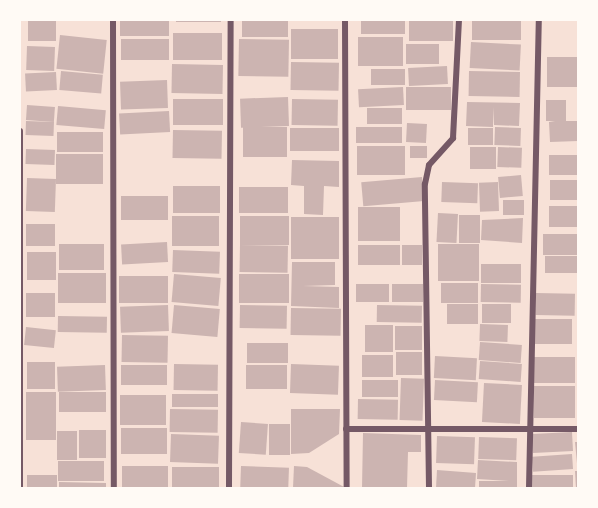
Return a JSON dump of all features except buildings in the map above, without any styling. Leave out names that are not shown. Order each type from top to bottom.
[{"type":"street","points":[[113,20],[114,489]]},
{"type":"street","points":[[229,489],[231,20]]},
{"type":"street","points":[[345,20],[347,489]]},
{"type":"street","points":[[429,489],[425,184],[429,165],[453,138],[459,20]]},
{"type":"street","points":[[529,489],[538,20]]},
{"type":"street","points":[[20,131],[20,489]]},
{"type":"street","points":[[346,429],[530,427],[579,429]]}]
